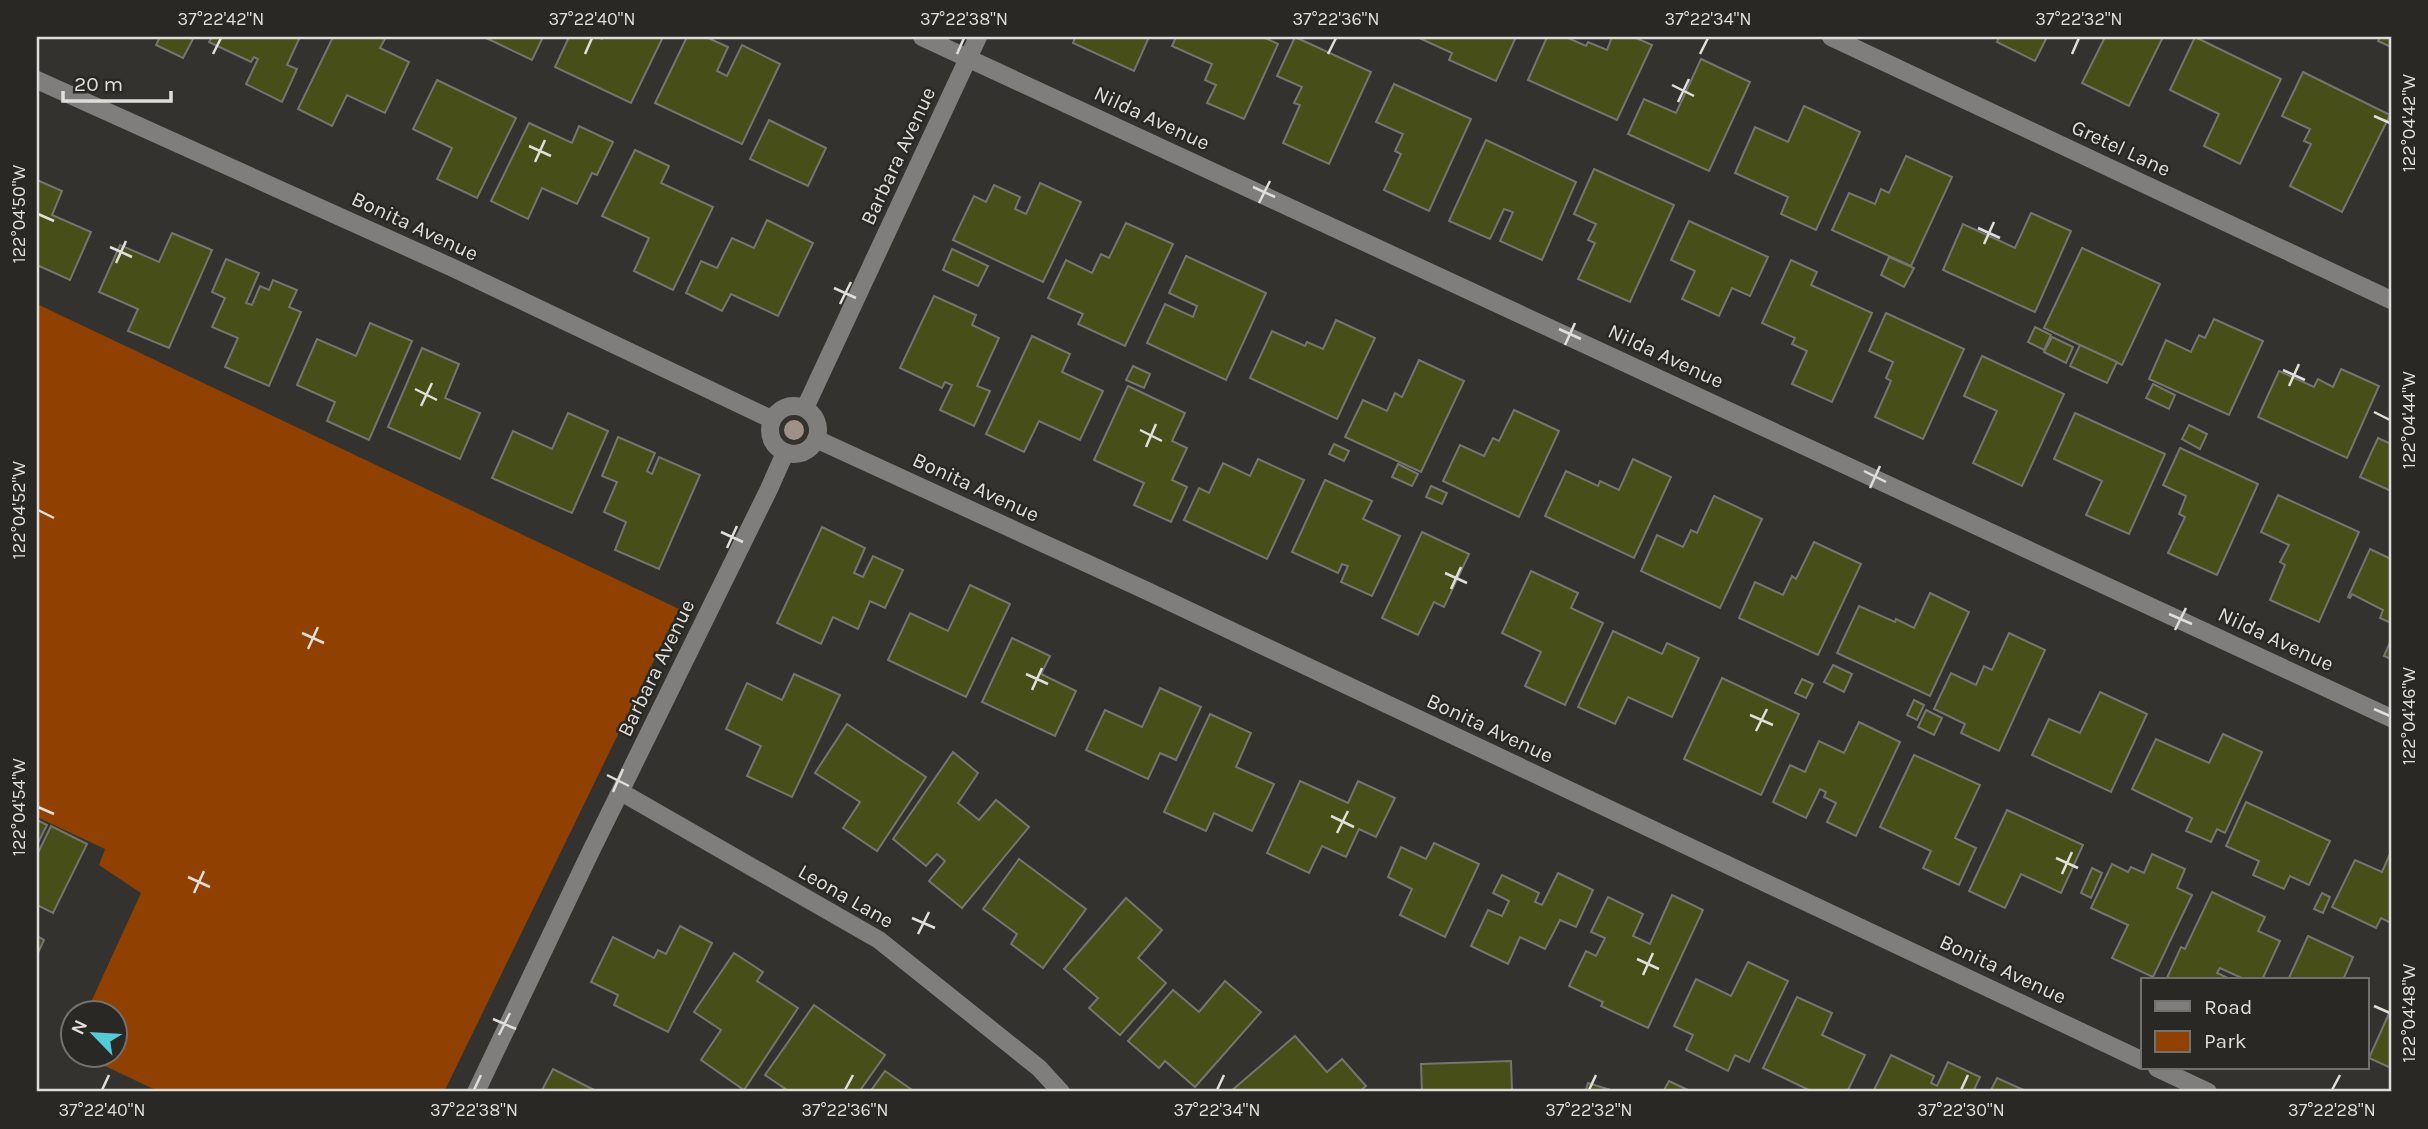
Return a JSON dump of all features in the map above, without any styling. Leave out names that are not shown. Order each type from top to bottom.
[{"type":"street","name":"Nilda Avenue","points":[[922,37],[2391,718]]},
{"type":"street","name":"Barbara Avenue","points":[[805,408],[978,37]]},
{"type":"street","name":"Gretel Lane","points":[[1831,37],[2391,300]]},
{"type":"street","name":"Bonita Avenue","points":[[37,80],[452,267],[771,419]]},
{"type":"street","points":[[798,405],[805,408],[815,418],[818,432],[816,439],[807,451],[800,454],[785,453],[778,449],[770,436],[771,419],[782,408],[798,405]]},
{"type":"street","name":"Bonita Avenue","points":[[816,439],[1158,596],[2141,1060]]},
{"type":"street","name":"Barbara Avenue","points":[[476,1092],[785,453]]},
{"type":"street","name":"Leona Lane","points":[[621,792],[879,940],[1039,1068],[1061,1092]]},
{"type":"street","points":[[2161,1070],[2208,1092]]},
{"type":"green space","points":[[37,304],[679,609],[444,1092],[160,1092],[114,1070],[130,1070],[130,1000],[92,1000],[141,893],[99,865],[105,849],[37,817]]},
{"type":"building","points":[[160,37],[194,37],[183,58],[156,45]]},
{"type":"building","points":[[212,37],[300,37],[287,65],[297,69],[282,102],[246,84],[258,59],[254,57],[251,62],[209,42]]},
{"type":"building","points":[[333,37],[386,37],[380,48],[409,62],[385,113],[347,95],[332,126],[298,109]]},
{"type":"building","points":[[484,37],[543,37],[532,60]]},
{"type":"building","points":[[569,37],[663,37],[631,103],[555,67]]},
{"type":"building","points":[[687,37],[706,37],[728,47],[717,71],[727,76],[742,45],[780,64],[742,144],[655,103]]},
{"type":"building","points":[[1075,37],[1149,37],[1134,71],[1073,43]]},
{"type":"building","points":[[1176,37],[1263,37],[1278,44],[1244,119],[1207,103],[1216,85],[1205,80],[1212,64],[1172,46]]},
{"type":"building","points":[[1295,37],[1371,72],[1329,164],[1283,143],[1300,105],[1294,103],[1302,87],[1277,76]]},
{"type":"building","points":[[1420,37],[1516,37],[1496,81],[1449,60],[1452,53]]},
{"type":"building","points":[[1547,37],[1566,37],[1586,46],[1588,42],[1607,50],[1612,37],[1634,37],[1652,45],[1617,120],[1528,80]]},
{"type":"building","points":[[1999,37],[2047,37],[2035,61],[1997,42]]},
{"type":"building","points":[[2105,37],[2163,37],[2129,106],[2082,83]]},
{"type":"building","points":[[2195,37],[2281,79],[2240,164],[2204,146],[2219,114],[2170,90]]},
{"type":"building","points":[[2380,37],[2391,37],[2391,47],[2378,41]]},
{"type":"building","points":[[1701,59],[1750,82],[1709,171],[1628,134],[1644,99],[1676,113]]},
{"type":"building","points":[[2303,72],[2390,115],[2342,212],[2290,186],[2311,144],[2304,141],[2310,129],[2282,116]]},
{"type":"building","points":[[437,80],[516,118],[477,198],[437,179],[452,148],[413,129]]},
{"type":"building","points":[[1394,84],[1471,119],[1429,211],[1384,190],[1401,154],[1395,151],[1403,134],[1376,122]]},
{"type":"building","points":[[1804,106],[1860,132],[1816,230],[1781,214],[1788,197],[1735,173],[1755,127],[1788,142]]},
{"type":"building","points":[[769,120],[826,148],[808,186],[750,159]]},
{"type":"building","points":[[529,123],[572,143],[579,126],[613,142],[597,175],[592,173],[577,204],[542,188],[528,219],[491,201]]},
{"type":"building","points":[[1486,140],[1576,182],[1542,260],[1500,241],[1513,212],[1504,209],[1490,239],[1449,221]]},
{"type":"building","points":[[635,150],[669,166],[661,183],[713,207],[673,290],[634,271],[649,238],[602,216]]},
{"type":"building","points":[[1906,156],[1952,177],[1911,266],[1832,230],[1849,193],[1875,204],[1881,189],[1889,193]]},
{"type":"building","points":[[1594,169],[1674,205],[1630,302],[1578,279],[1595,243],[1588,240],[1596,224],[1574,214]]},
{"type":"building","points":[[37,180],[62,191],[52,215],[91,232],[70,280],[37,265]]},
{"type":"building","points":[[1040,183],[1081,202],[1043,282],[953,240],[974,196],[986,202],[994,185],[1020,197],[1015,209],[1026,214]]},
{"type":"building","points":[[2031,213],[2071,231],[2035,312],[1943,270],[1963,224],[2015,248]]},
{"type":"building","points":[[767,220],[813,243],[778,316],[731,294],[722,311],[686,293],[701,261],[717,268],[732,238],[754,248]]},
{"type":"building","points":[[1689,221],[1768,257],[1750,296],[1732,288],[1719,316],[1682,299],[1695,271],[1671,260]]},
{"type":"building","points":[[1126,223],[1173,244],[1125,346],[1078,324],[1083,314],[1048,298],[1066,260],[1092,273],[1101,254],[1109,258]]},
{"type":"building","points":[[172,233],[212,250],[169,348],[128,331],[138,309],[99,292],[120,245],[159,262]]},
{"type":"building","points":[[2082,248],[2160,284],[2122,365],[2044,328]]},
{"type":"building","points":[[952,249],[988,266],[978,286],[943,270]]},
{"type":"building","points":[[1186,256],[1266,293],[1226,380],[1147,343],[1165,304],[1193,317],[1197,306],[1169,293]]},
{"type":"building","points":[[1889,257],[1914,268],[1904,287],[1881,275]]},
{"type":"building","points":[[226,259],[259,273],[246,303],[252,305],[260,286],[269,290],[273,280],[297,290],[289,307],[301,312],[269,386],[225,367],[238,338],[212,327],[225,298],[212,292]]},
{"type":"building","points":[[1791,260],[1817,272],[1811,285],[1872,313],[1832,402],[1792,384],[1807,351],[1792,344],[1795,338],[1762,323]]},
{"type":"building","points":[[934,296],[976,315],[972,325],[999,338],[977,386],[990,391],[974,426],[940,410],[952,385],[945,382],[942,388],[900,368]]},
{"type":"building","points":[[1886,313],[1964,349],[1923,439],[1875,417],[1891,381],[1886,378],[1893,362],[1869,351]]},
{"type":"building","points":[[2214,319],[2263,341],[2229,415],[2149,379],[2166,340],[2191,352],[2199,335],[2205,338]]},
{"type":"building","points":[[1336,320],[1375,338],[1337,419],[1250,378],[1272,331],[1305,346],[1307,342],[1323,349]]},
{"type":"building","points":[[370,323],[412,341],[369,440],[327,421],[335,402],[297,385],[317,339],[356,356]]},
{"type":"building","points":[[2035,327],[2051,335],[2044,350],[2028,342]]},
{"type":"building","points":[[1032,336],[1070,354],[1062,372],[1103,391],[1080,440],[1039,421],[1024,452],[986,434]]},
{"type":"building","points":[[2052,337],[2073,347],[2066,363],[2044,352]]},
{"type":"building","points":[[2080,345],[2117,362],[2107,383],[2070,366]]},
{"type":"building","points":[[422,348],[459,364],[445,398],[480,413],[460,459],[388,427]]},
{"type":"building","points":[[1982,356],[2064,394],[2022,486],[1973,463],[1997,411],[1964,396]]},
{"type":"building","points":[[1419,360],[1464,381],[1421,472],[1345,437],[1363,400],[1387,411],[1395,393],[1402,397]]},
{"type":"building","points":[[1133,366],[1150,374],[1144,388],[1126,380]]},
{"type":"building","points":[[2341,369],[2379,386],[2347,458],[2258,417],[2279,371],[2314,387],[2318,379],[2333,387]]},
{"type":"building","points":[[2153,384],[2175,395],[2169,409],[2146,398]]},
{"type":"building","points":[[1128,386],[1185,413],[1172,441],[1187,448],[1172,480],[1187,487],[1171,522],[1134,505],[1144,483],[1094,460]]},
{"type":"building","points":[[1514,410],[1559,431],[1519,517],[1443,481],[1460,445],[1484,456],[1493,438],[1499,441]]},
{"type":"building","points":[[568,413],[608,431],[572,513],[492,478],[513,431],[552,449]]},
{"type":"building","points":[[2075,413],[2165,454],[2129,534],[2086,515],[2102,481],[2054,459]]},
{"type":"building","points":[[2189,425],[2207,434],[2200,449],[2182,439]]},
{"type":"building","points":[[618,437],[655,453],[647,471],[652,474],[659,457],[700,475],[659,569],[615,550],[626,522],[604,512],[617,482],[602,476]]},
{"type":"building","points":[[2378,438],[2391,444],[2391,491],[2360,477]]},
{"type":"building","points":[[1334,444],[1349,451],[1344,461],[1329,454]]},
{"type":"building","points":[[2180,448],[2258,484],[2217,575],[2168,553],[2185,517],[2179,514],[2186,496],[2163,485]]},
{"type":"building","points":[[1258,459],[1304,480],[1267,559],[1184,520],[1199,488],[1209,493],[1223,463],[1250,476]]},
{"type":"building","points":[[1633,459],[1671,477],[1634,558],[1545,516],[1566,471],[1598,486],[1600,481],[1619,490]]},
{"type":"building","points":[[1398,464],[1418,474],[1412,486],[1392,477]]},
{"type":"building","points":[[1325,480],[1372,501],[1363,519],[1400,536],[1372,596],[1341,582],[1348,566],[1342,564],[1338,573],[1292,552]]},
{"type":"building","points":[[1431,486],[1447,493],[1442,504],[1426,497]]},
{"type":"building","points":[[2278,495],[2359,532],[2319,622],[2270,600],[2285,565],[2280,562],[2289,545],[2261,532]]},
{"type":"building","points":[[1714,496],[1762,519],[1720,608],[1641,571],[1657,535],[1683,547],[1691,530],[1697,533]]},
{"type":"building","points":[[822,527],[865,548],[854,573],[863,577],[873,556],[903,570],[885,608],[870,601],[858,629],[833,617],[821,644],[777,623]]},
{"type":"building","points":[[1422,532],[1469,554],[1444,607],[1434,602],[1418,635],[1382,618]]},
{"type":"building","points":[[1814,542],[1861,564],[1818,655],[1739,618],[1755,582],[1783,595],[1792,576],[1796,579]]},
{"type":"building","points":[[2370,549],[2391,559],[2391,623],[2380,618],[2383,610],[2352,594],[2348,597]]},
{"type":"building","points":[[1531,571],[1578,593],[1571,608],[1603,623],[1565,705],[1525,686],[1541,652],[1502,633]]},
{"type":"building","points":[[970,585],[1010,604],[966,697],[888,660],[910,613],[948,631]]},
{"type":"building","points":[[1930,593],[1969,612],[1930,696],[1837,653],[1859,606],[1914,628]]},
{"type":"building","points":[[1613,631],[1662,654],[1667,643],[1699,658],[1672,717],[1628,697],[1615,724],[1578,707]]},
{"type":"building","points":[[2009,633],[2045,650],[1999,751],[1961,733],[1965,724],[1934,709],[1951,673],[1976,685],[1984,666],[1992,670]]},
{"type":"building","points":[[1012,638],[1050,656],[1041,674],[1076,691],[1055,736],[982,702]]},
{"type":"building","points":[[2391,640],[2391,659],[2384,656]]},
{"type":"building","points":[[1833,665],[1852,674],[1844,692],[1824,682]]},
{"type":"building","points":[[794,674],[840,695],[792,797],[747,776],[761,746],[726,729],[747,683],[782,700]]},
{"type":"building","points":[[1722,678],[1799,714],[1761,795],[1684,759]]},
{"type":"building","points":[[1802,679],[1813,684],[1806,698],[1795,693]]},
{"type":"building","points":[[1160,688],[1201,707],[1176,760],[1160,753],[1148,779],[1086,750],[1105,710],[1142,727]]},
{"type":"building","points":[[2100,692],[2147,714],[2111,792],[2032,755],[2049,719],[2080,733]]},
{"type":"building","points":[[1914,700],[1924,705],[1917,720],[1907,715]]},
{"type":"building","points":[[1926,710],[1942,718],[1934,735],[1918,727]]},
{"type":"building","points":[[1210,714],[1251,733],[1236,767],[1274,784],[1252,831],[1214,813],[1206,831],[1164,812]]},
{"type":"building","points":[[1859,722],[1900,742],[1856,836],[1827,822],[1836,803],[1824,797],[1826,792],[1820,789],[1806,818],[1773,802],[1790,765],[1805,772],[1819,741],[1844,753]]},
{"type":"building","points":[[847,724],[926,777],[877,851],[843,828],[860,802],[815,773]]},
{"type":"building","points":[[2223,734],[2262,752],[2225,833],[2217,829],[2211,842],[2186,831],[2192,818],[2132,789],[2156,739],[2209,763]]},
{"type":"building","points":[[953,752],[978,773],[958,803],[979,820],[996,800],[1029,827],[962,908],[929,881],[945,861],[937,854],[926,866],[893,839]]},
{"type":"building","points":[[1914,755],[1980,785],[1955,838],[1976,848],[1959,885],[1923,868],[1931,851],[1880,827]]},
{"type":"building","points":[[1300,781],[1348,803],[1358,781],[1395,798],[1376,837],[1359,829],[1346,857],[1322,846],[1309,873],[1267,853]]},
{"type":"building","points":[[2246,802],[2330,841],[2309,885],[2290,876],[2284,889],[2253,875],[2259,861],[2226,846]]},
{"type":"building","points":[[2007,810],[2083,845],[2061,893],[2021,874],[2005,908],[1969,891]]},
{"type":"building","points":[[37,820],[47,825],[37,845]]},
{"type":"building","points":[[51,826],[87,844],[53,913],[37,905],[37,855]]},
{"type":"building","points":[[1434,843],[1479,864],[1445,937],[1400,915],[1412,889],[1388,877],[1401,847],[1426,859]]},
{"type":"building","points":[[2152,854],[2185,869],[2177,888],[2192,895],[2153,977],[2112,958],[2128,925],[2091,908],[2112,864],[2128,872],[2131,867],[2144,873]]},
{"type":"building","points":[[2389,856],[2391,923],[2381,918],[2376,928],[2332,907],[2355,860],[2382,872]]},
{"type":"building","points":[[1019,859],[1086,909],[1043,968],[1011,944],[1017,934],[983,909]]},
{"type":"building","points":[[2092,868],[2102,873],[2091,898],[2081,893]]},
{"type":"building","points":[[1558,873],[1593,890],[1576,927],[1560,920],[1545,949],[1520,937],[1508,964],[1471,946],[1488,910],[1502,916],[1509,901],[1493,893],[1502,875],[1539,893],[1535,902],[1542,905]]},
{"type":"building","points":[[2212,892],[2265,917],[2258,931],[2280,941],[2263,978],[2242,978],[2220,968],[2217,973],[2228,978],[2167,978],[2181,947],[2185,949]]},
{"type":"building","points":[[2322,893],[2330,897],[2323,913],[2314,909]]},
{"type":"building","points":[[1672,895],[1703,910],[1648,1028],[1601,1006],[1603,1002],[1569,986],[1586,951],[1596,956],[1605,938],[1591,932],[1608,897],[1643,914],[1633,936],[1650,944]]},
{"type":"building","points":[[1126,898],[1162,930],[1138,958],[1166,983],[1120,1035],[1089,1008],[1098,998],[1064,969]]},
{"type":"building","points":[[680,926],[712,943],[668,1032],[614,1005],[618,995],[591,982],[613,937],[654,958],[658,950],[666,954]]},
{"type":"building","points":[[37,936],[44,940],[37,955]]},
{"type":"building","points":[[2308,936],[2353,957],[2344,978],[2289,978]]},
{"type":"building","points":[[734,953],[763,972],[757,981],[798,1008],[744,1090],[701,1060],[721,1030],[694,1012]]},
{"type":"building","points":[[1748,962],[1788,981],[1749,1062],[1735,1055],[1728,1071],[1686,1050],[1693,1035],[1674,1026],[1696,979],[1731,996]]},
{"type":"building","points":[[1225,981],[1261,1012],[1195,1087],[1165,1061],[1159,1068],[1128,1041],[1173,990],[1199,1012]]},
{"type":"building","points":[[1797,997],[1832,1013],[1822,1035],[1865,1055],[1847,1092],[1813,1092],[1763,1068]]},
{"type":"building","points":[[814,1005],[885,1055],[859,1092],[790,1092],[765,1075]]},
{"type":"building","points":[[2391,1009],[2391,1068],[2369,1058]]},
{"type":"building","points":[[1295,1036],[1327,1072],[1342,1059],[1366,1086],[1359,1092],[1230,1092]]},
{"type":"building","points":[[1891,1055],[1934,1076],[1931,1083],[1937,1086],[1948,1062],[1980,1077],[1973,1092],[1873,1092]]},
{"type":"building","points":[[1511,1061],[1512,1092],[1422,1092],[1421,1064]]},
{"type":"building","points":[[553,1069],[598,1092],[541,1092]]},
{"type":"building","points":[[885,1071],[915,1092],[870,1092]]},
{"type":"building","points":[[1997,1078],[2028,1092],[1990,1092]]},
{"type":"building","points":[[1669,1081],[1692,1092],[1663,1092]]},
{"type":"building","points":[[1588,1083],[1617,1092],[1585,1092]]}]
